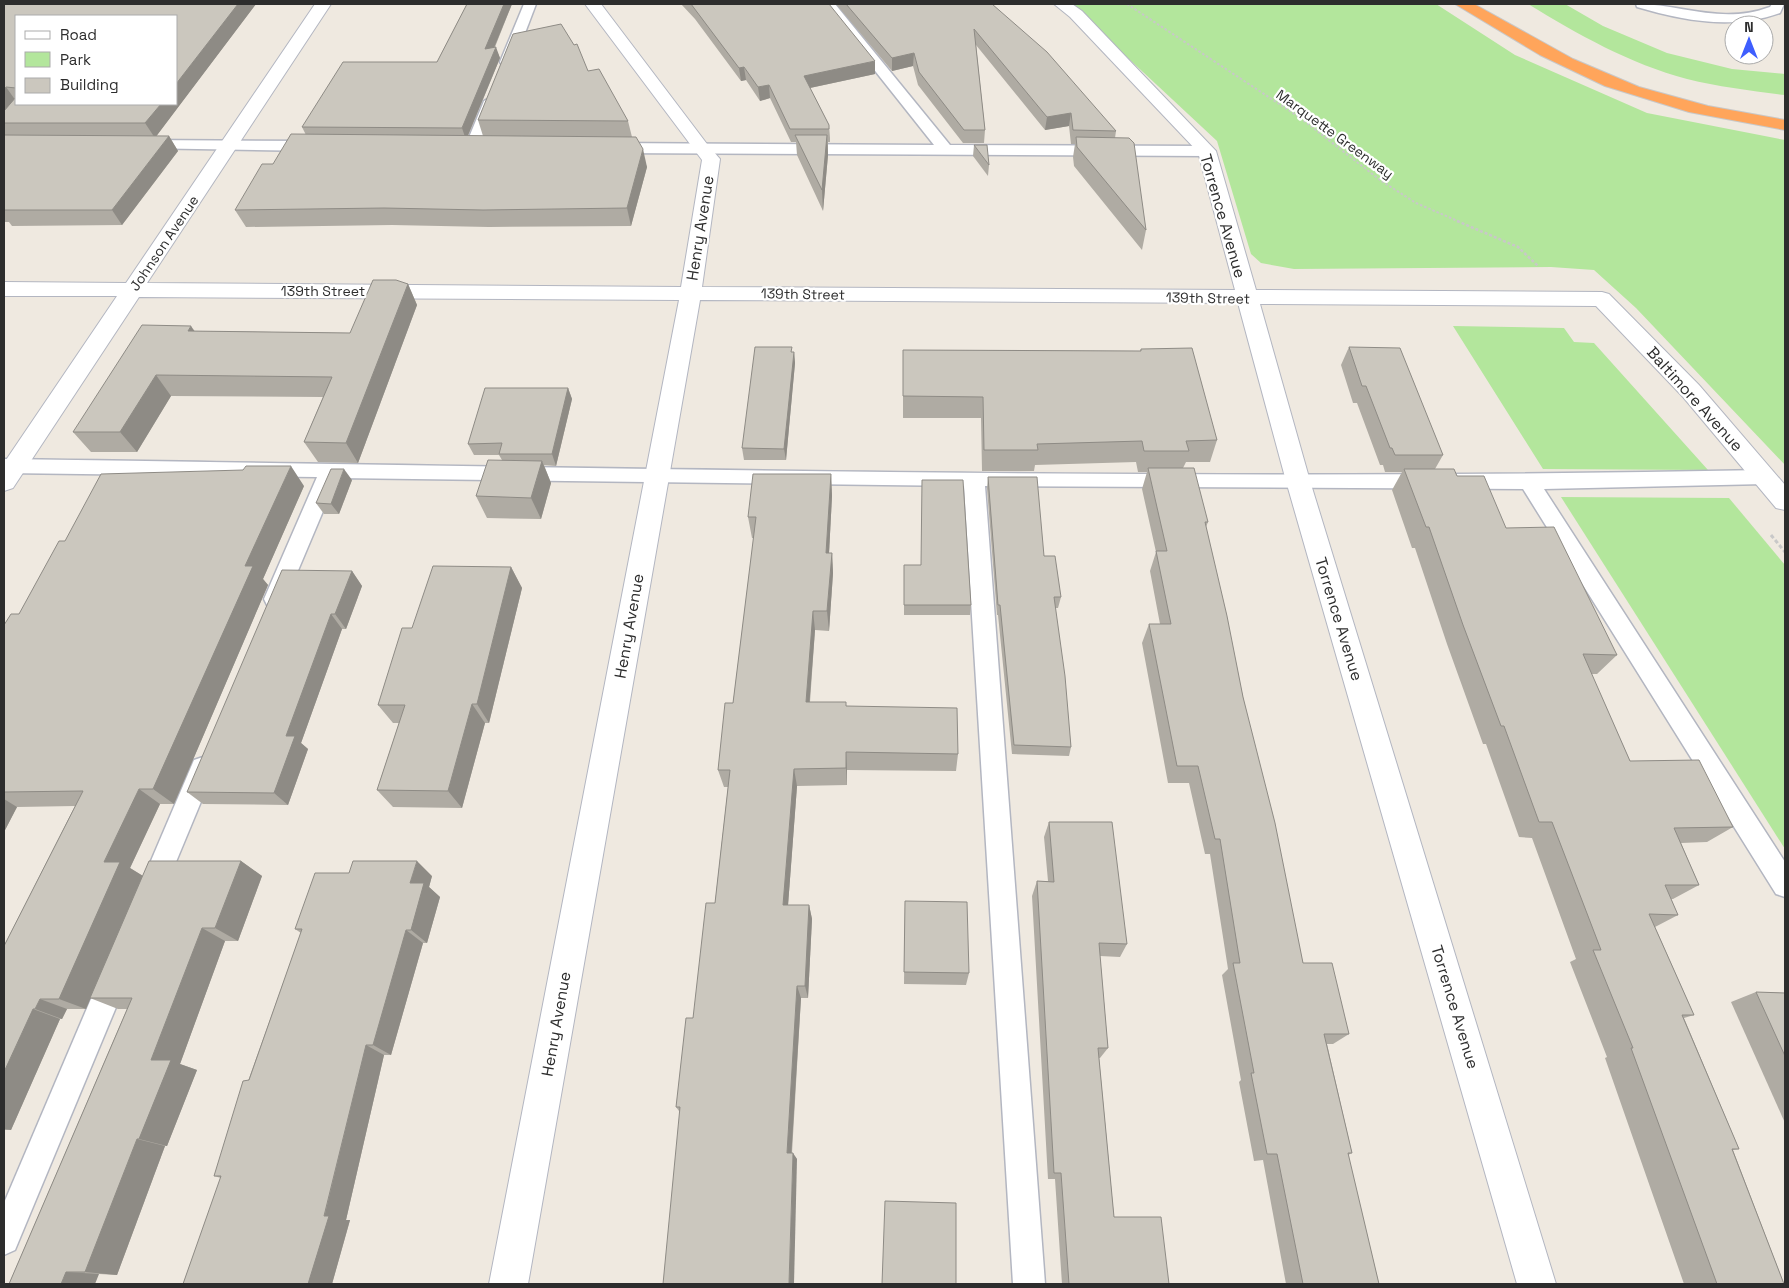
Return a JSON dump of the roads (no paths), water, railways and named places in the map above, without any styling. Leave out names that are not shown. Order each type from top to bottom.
[{"type":"highway","points":[[1463,4],[1574,65],[1630,90],[1680,106],[1785,124]]},
{"type":"highway","points":[[1555,37],[1591,57],[1655,83],[1705,95],[1767,105]]},
{"type":"street","name":"Johnson Avenue","points":[[7,471],[132,290],[323,4]]},
{"type":"street","name":"Henry Avenue","points":[[508,1284],[690,293],[711,159],[700,148],[593,4]]},
{"type":"street","name":"Torrence Avenue","points":[[1062,4],[1076,14],[1208,151],[1298,481],[1537,1284]]},
{"type":"street","name":"139th Street","points":[[4,289],[1602,299]]},
{"type":"street","name":"Baltimore Avenue","points":[[1602,299],[1691,391],[1785,501]]},
{"type":"lane","points":[[473,147],[530,4]]},
{"type":"lane","points":[[828,4],[946,150]]},
{"type":"lane","points":[[1642,4],[1694,16],[1725,18],[1749,18],[1766,15],[1776,10],[1778,4]]},
{"type":"lane","points":[[131,145],[327,146]]},
{"type":"lane","points":[[454,147],[493,147]]},
{"type":"lane","points":[[592,148],[1208,151]]},
{"type":"lane","points":[[268,616],[330,470]]},
{"type":"lane","points":[[7,471],[330,470],[974,479],[1529,482],[1765,478]]},
{"type":"lane","points":[[974,479],[1029,1284]]},
{"type":"lane","points":[[1529,482],[1785,885]]},
{"type":"lane","points":[[144,910],[213,745]]},
{"type":"lane","points":[[4,1240],[124,955]]}]
